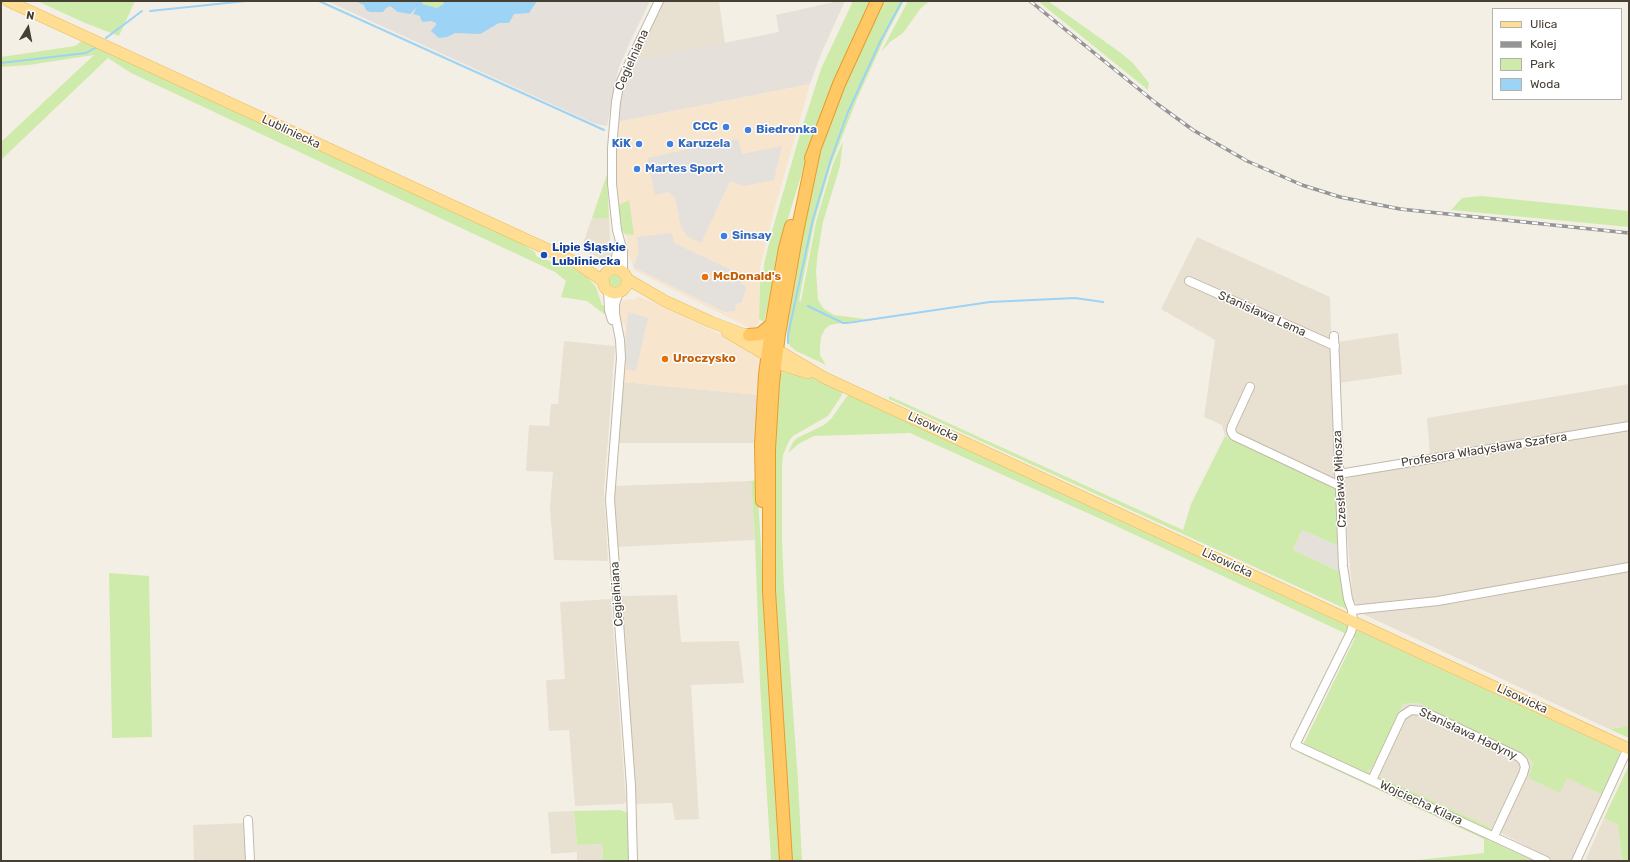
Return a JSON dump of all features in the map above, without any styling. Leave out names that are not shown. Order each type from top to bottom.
[{"type":"highway","points":[[786,861],[769,591],[772,324],[785,248],[804,181],[839,84],[878,1]]},
{"type":"highway","points":[[772,352],[814,151]]},
{"type":"highway","points":[[750,335],[760,334],[772,324]]},
{"type":"main road","name":"Lubliniecka","points":[[8,1],[574,262],[600,279],[606,287]]},
{"type":"main road","name":"Lubliniecka","points":[[574,262],[618,273]]},
{"type":"main road","name":"Lisowicka","points":[[618,273],[665,301],[711,322],[750,335],[788,367],[826,378],[1352,615],[1629,748]]},
{"type":"main road","points":[[618,273],[626,285],[621,291],[613,292],[606,287],[604,276],[618,273]]},
{"type":"main road","name":"Lisowicka","points":[[621,291],[665,301]]},
{"type":"main road","name":"Lisowicka","points":[[711,322],[738,339],[772,352]]},
{"type":"street","name":"Cegielniana","points":[[618,273],[623,252],[616,225],[612,178],[612,148],[616,102],[627,68],[659,1]]},
{"type":"street","name":"Stanisława Lema","points":[[1189,282],[1335,346]]},
{"type":"street","name":"Cegielniana","points":[[606,287],[610,316],[620,340],[621,358],[610,499],[631,786],[633,861]]},
{"type":"street","name":"Cegielniana","points":[[616,328],[615,304],[621,291]]},
{"type":"street","name":"Czesława Miłosza","points":[[1334,336],[1344,573],[1352,615]]},
{"type":"street","points":[[1250,387],[1232,426],[1231,430],[1234,436],[1340,486]]},
{"type":"street","name":"Profesora Władysława Szafera","points":[[1339,474],[1629,426]]},
{"type":"street","points":[[1352,615],[1629,567]]},
{"type":"street","name":"Wojciecha Kilara","points":[[1352,615],[1351,632],[1295,745],[1546,861]]},
{"type":"street","name":"Stanisława Hadyny","points":[[1372,780],[1402,716],[1411,710],[1423,711],[1519,757],[1523,761],[1525,767],[1523,774],[1494,836]]},
{"type":"street","points":[[1576,861],[1629,748]]},
{"type":"street","points":[[248,820],[250,861]]},
{"type":"shaded area","points":[[327,1],[650,1],[618,70],[607,126],[595,124]]},
{"type":"shaded area","points":[[661,1],[719,1],[725,44],[633,61]]},
{"type":"shaded area","points":[[845,1],[821,54],[810,84],[617,122],[618,105],[625,79],[633,61],[779,32],[776,15]]},
{"type":"shaded area","points":[[810,84],[774,211],[760,268],[759,319],[755,328],[750,328],[634,270],[630,257],[627,256],[627,237],[620,231],[615,185],[617,122]]},
{"type":"shaded area","points":[[738,139],[742,154],[782,146],[774,180],[744,186],[730,181],[701,243],[687,236],[681,227],[675,197],[668,192],[655,195],[647,158]]},
{"type":"shaded area","points":[[592,218],[609,218],[611,256],[606,261],[581,249]]},
{"type":"shaded area","points":[[672,233],[674,243],[738,273],[742,280],[741,284],[746,286],[746,289],[741,303],[735,304],[736,311],[725,312],[633,267],[639,252],[637,237]]},
{"type":"shaded area","points":[[1197,237],[1330,297],[1336,489],[1225,436],[1222,425],[1204,417],[1215,340],[1161,309]]},
{"type":"shaded area","points":[[637,296],[655,303],[732,340],[755,353],[761,359],[759,395],[623,382],[625,325],[621,322],[619,311],[620,304],[623,300],[636,299]]},
{"type":"shaded area","points":[[628,312],[648,318],[636,371],[626,369],[627,364],[624,363]]},
{"type":"shaded area","points":[[1398,333],[1402,374],[1339,383],[1337,342]]},
{"type":"shaded area","points":[[564,341],[615,346],[604,492],[608,561],[554,560],[550,507],[553,472],[526,471],[529,425],[549,426],[551,404],[558,404]]},
{"type":"shaded area","points":[[623,382],[759,395],[757,443],[617,443]]},
{"type":"shaded area","points":[[1629,384],[1629,566],[1467,594],[1358,606],[1353,600],[1343,489],[1343,479],[1348,475],[1433,460],[1430,455],[1427,418]]},
{"type":"shaded area","points":[[751,481],[755,540],[617,547],[613,486]]},
{"type":"shaded area","points":[[1302,530],[1338,546],[1341,572],[1293,550]]},
{"type":"shaded area","points":[[1629,571],[1629,726],[1609,729],[1363,614],[1365,612],[1457,603]]},
{"type":"shaded area","points":[[677,595],[681,642],[739,641],[744,683],[691,685],[699,819],[675,820],[672,803],[634,804],[629,691],[621,596]]},
{"type":"shaded area","points":[[611,599],[626,802],[623,804],[575,806],[569,730],[549,731],[546,680],[565,679],[560,602]]},
{"type":"shaded area","points":[[1418,703],[1527,756],[1533,764],[1528,778],[1567,777],[1603,795],[1572,861],[1554,861],[1488,826],[1366,771],[1372,769],[1403,704]]},
{"type":"shaded area","points":[[574,811],[577,845],[602,844],[603,861],[577,861],[577,852],[551,854],[548,812]]},
{"type":"shaded area","points":[[1604,818],[1618,825],[1622,861],[1585,861]]},
{"type":"shaded area","points":[[247,823],[249,861],[194,861],[193,825]]},
{"type":"green space","points":[[37,1],[135,1],[119,36],[85,23]]},
{"type":"green space","points":[[422,1],[445,2],[437,8],[422,4]]},
{"type":"green space","points":[[853,1],[871,1],[807,156],[784,232],[764,322],[759,319],[760,282],[763,282],[764,264],[772,231],[800,134],[821,69]]},
{"type":"green space","points":[[884,1],[904,1],[886,35],[857,99],[831,165],[814,223],[799,301],[801,301],[816,222],[833,164],[843,141],[840,166],[823,222],[818,252],[816,271],[818,300],[824,309],[834,315],[866,319],[830,325],[825,329],[821,337],[820,355],[826,365],[796,351],[790,346],[787,339],[787,328],[782,327],[819,157],[854,64]]},
{"type":"green space","points":[[908,1],[930,1],[921,8],[903,33],[890,42],[881,52]]},
{"type":"green space","points":[[1038,1],[1048,1],[1121,53],[1133,63],[1149,83],[1148,90]]},
{"type":"green space","points":[[83,40],[513,238],[535,252],[536,256],[544,260],[571,267],[588,278],[596,287],[602,305],[605,306],[607,314],[604,314],[587,301],[561,297],[566,281],[555,272],[131,73],[108,58],[1,160],[1,142],[94,55],[29,65],[1,67],[1,57],[75,46]]},
{"type":"green space","points":[[607,174],[609,218],[592,218]]},
{"type":"green space","points":[[1481,196],[1629,211],[1629,227],[1451,210],[1462,198]]},
{"type":"green space","points":[[629,200],[634,235],[625,234],[621,226],[619,205]]},
{"type":"green space","points":[[613,275],[617,275],[621,281],[617,287],[613,287],[609,283],[609,279]]},
{"type":"green space","points":[[783,372],[800,373],[842,391],[842,395],[828,416],[793,436],[789,441],[783,455],[782,466],[782,539],[784,587],[798,780],[802,861],[792,861],[772,550],[773,482],[778,376]]},
{"type":"green space","points":[[849,395],[1619,751],[1621,756],[1603,795],[1567,778],[1560,793],[1528,778],[1533,764],[1527,756],[1418,703],[1403,704],[1372,769],[1367,771],[1488,826],[1497,832],[1488,840],[1534,861],[1407,861],[1484,853],[1484,839],[1299,753],[1355,638],[1114,525],[910,433],[814,436],[800,443],[788,453],[793,442],[797,438],[824,425],[831,419]]},
{"type":"green space","points":[[889,396],[1183,530],[1191,504],[1225,436],[1336,489],[1338,546],[1302,530],[1293,550],[1341,572],[1346,609],[889,399]]},
{"type":"green space","points":[[757,480],[780,861],[771,861],[760,684],[755,540],[751,481]]},
{"type":"green space","points":[[109,573],[149,576],[152,737],[112,738]]},
{"type":"green space","points":[[1629,726],[1629,738],[1609,729]]},
{"type":"green space","points":[[1629,765],[1629,861],[1622,861],[1618,825],[1604,818]]},
{"type":"green space","points":[[620,810],[629,813],[631,861],[603,861],[602,844],[577,845],[574,811]]},
{"type":"water","points":[[355,1],[422,1],[422,4],[437,8],[444,4],[443,1],[537,1],[529,13],[514,14],[509,23],[499,23],[480,34],[455,33],[447,37],[439,38],[431,31],[436,23],[431,21],[423,22],[420,16],[413,14],[417,7],[410,14],[398,12],[390,6],[383,12],[370,12],[366,10],[364,5]]},
{"type":"waterway","points":[[150,11],[246,1]]},
{"type":"waterway","points":[[319,1],[604,130]]},
{"type":"waterway","points":[[788,343],[788,335],[813,219],[831,159],[848,112],[880,42],[902,1]]},
{"type":"waterway","points":[[106,38],[142,11]]},
{"type":"waterway","points":[[1,63],[86,53],[95,48]]},
{"type":"waterway","points":[[808,306],[843,323],[847,323],[990,302],[1075,298],[1103,302]]},
{"type":"railway","points":[[1030,1],[1156,103],[1193,130],[1247,161],[1302,185],[1340,197],[1400,209],[1629,233]]},
{"type":"place","name":"CCC","points":[[726,127]]},
{"type":"place","name":"Biedronka","points":[[748,130]]},
{"type":"place","name":"KiK","points":[[639,144]]},
{"type":"place","name":"Karuzela","points":[[670,144]]},
{"type":"place","name":"Martes Sport","points":[[637,169]]},
{"type":"place","name":"Sinsay","points":[[724,236]]},
{"type":"place","name":"Lipie Śląskie Lubliniecka","points":[[544,255]]},
{"type":"place","name":"McDonald's","points":[[705,277]]},
{"type":"place","name":"Uroczysko","points":[[665,359]]}]
